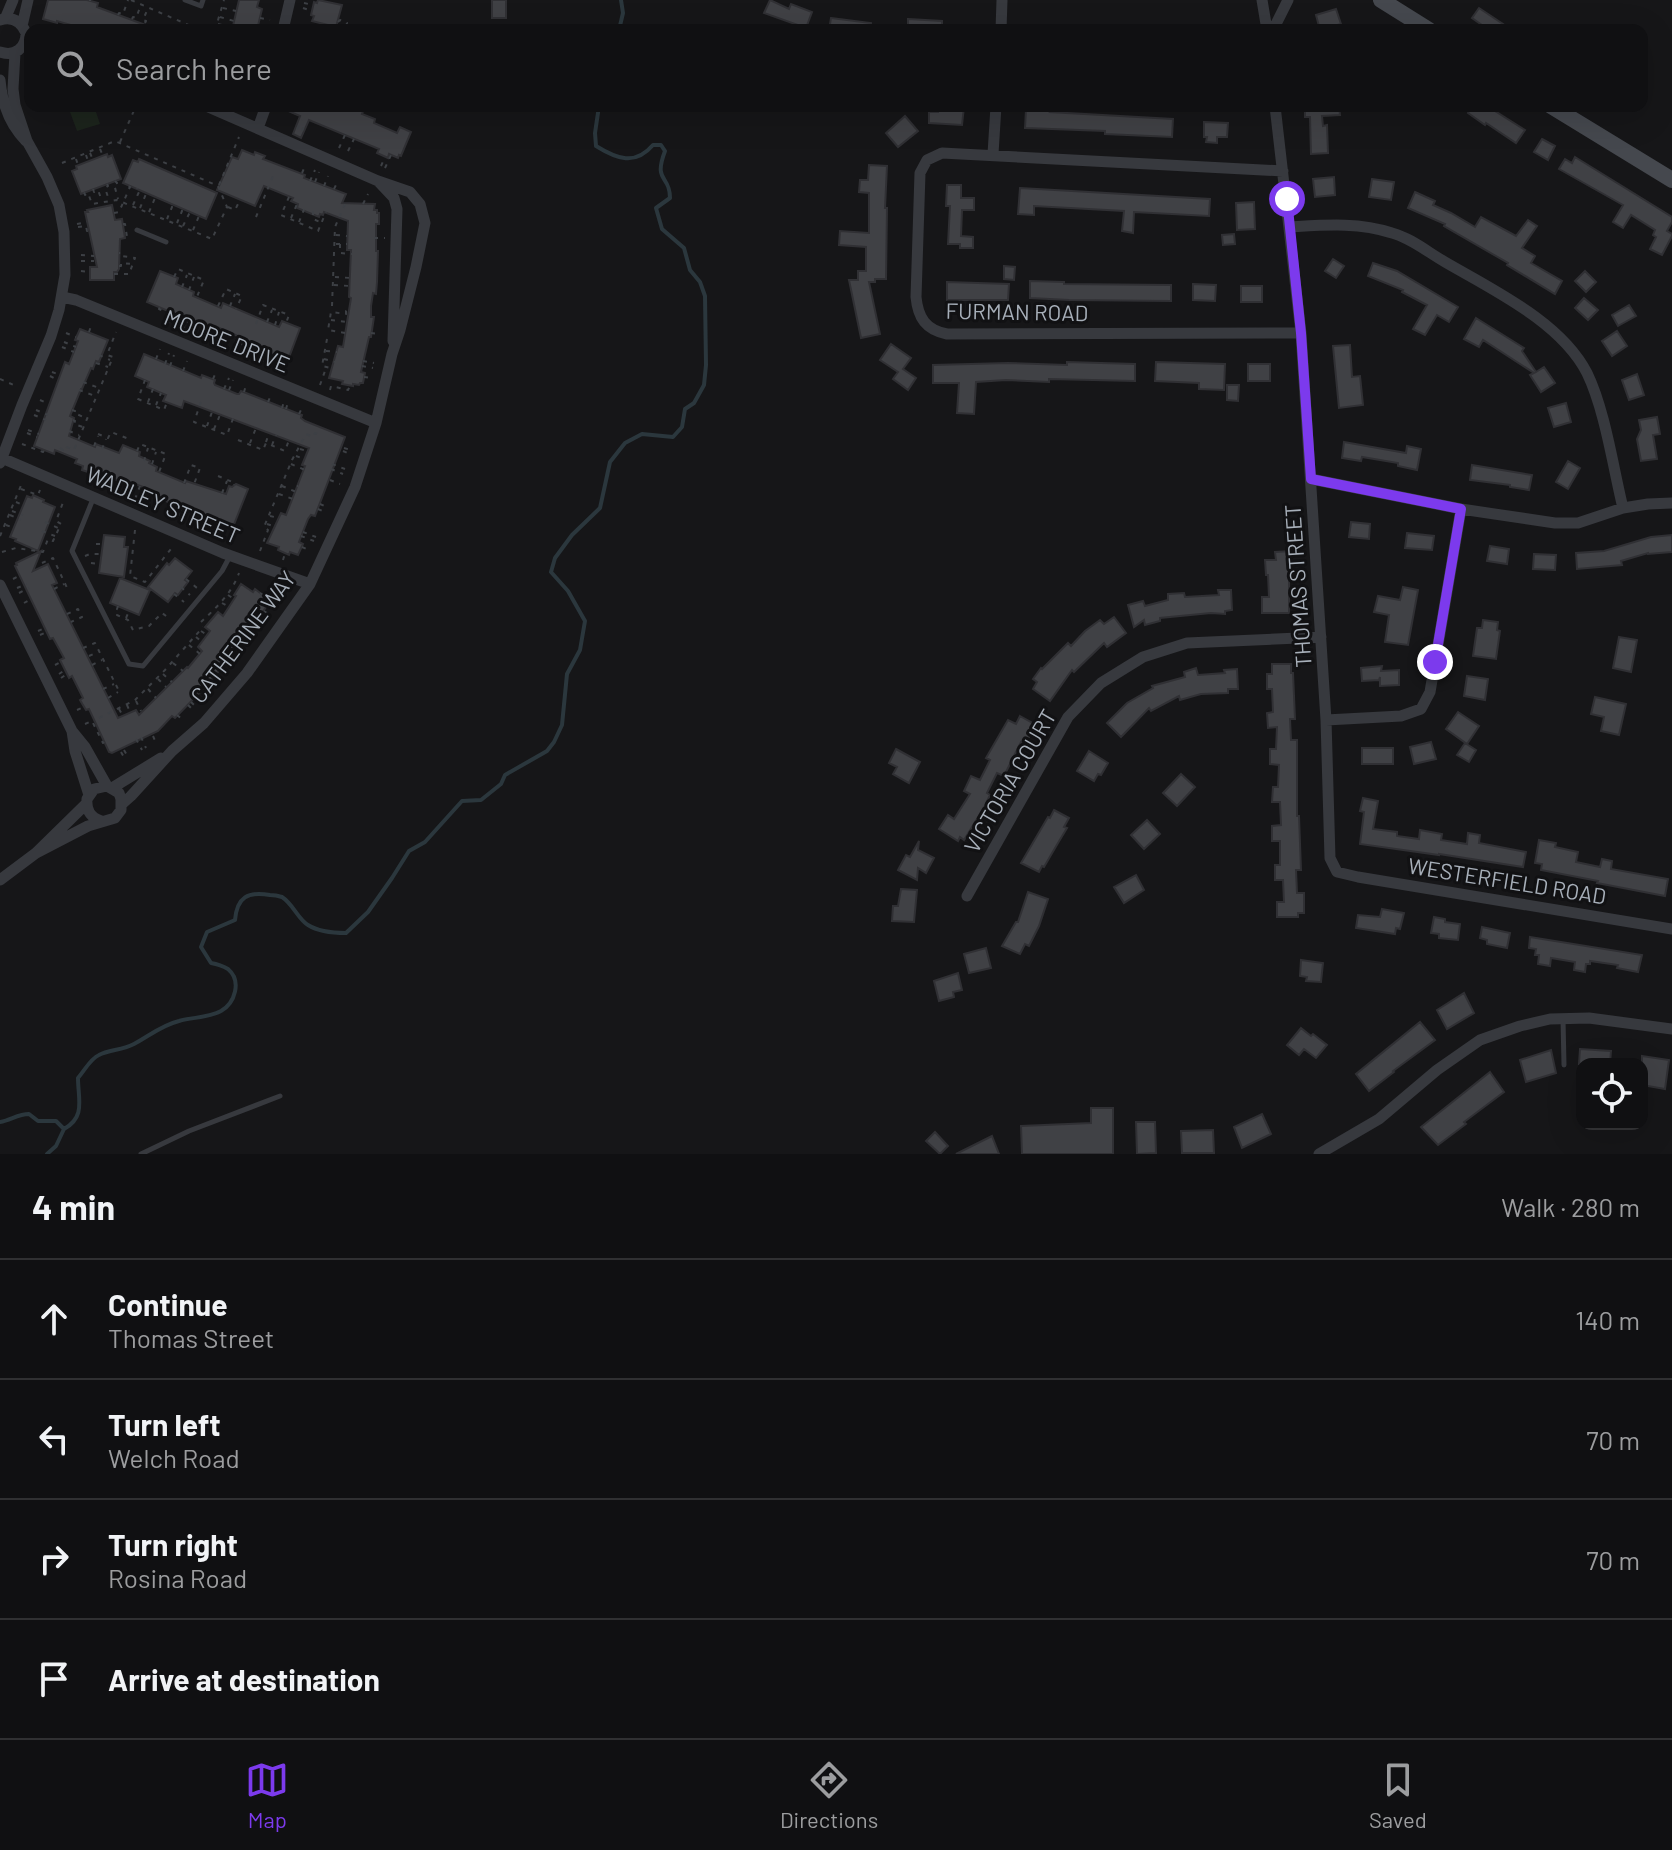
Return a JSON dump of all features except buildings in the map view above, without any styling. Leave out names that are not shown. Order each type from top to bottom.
[{"type":"main road","points":[[1381,0],[1419,24]]},
{"type":"main road","points":[[1561,112],[1672,180]]},
{"type":"street","points":[[2,19],[13,0]]},
{"type":"street","points":[[26,24],[28,0]]},
{"type":"street","points":[[284,24],[290,0]]},
{"type":"street","points":[[1001,24],[1002,0]]},
{"type":"street","points":[[1262,0],[1268,24]]},
{"type":"street","points":[[1274,24],[1288,0]]},
{"type":"street","points":[[2,19],[11,19],[24,29]]},
{"type":"street","points":[[0,52],[21,52],[13,89],[15,105],[27,141],[59,205],[65,255],[62,297],[51,336],[1,461]]},
{"type":"street","points":[[0,80],[4,103],[15,130],[27,141]]},
{"type":"street","points":[[220,112],[378,181]]},
{"type":"street","points":[[258,128],[264,112]]},
{"type":"street","points":[[993,154],[996,112]]},
{"type":"street","name":"THOMAS STREET","points":[[1276,112],[1301,333],[1326,720],[1330,858],[1337,872]]},
{"type":"street","name":"FURMAN ROAD","points":[[1283,171],[942,153],[927,160],[920,173],[917,309],[921,319],[936,332],[947,334],[1301,333]]},
{"type":"street","name":"CATHERINE WAY","points":[[378,181],[394,198],[397,209],[392,354]]},
{"type":"street","name":"CATHERINE WAY","points":[[122,804],[172,751],[204,723],[247,673],[310,584],[355,487],[376,423],[425,223],[420,204],[410,192],[378,181]]},
{"type":"street","points":[[1290,227],[1340,224],[1396,233],[1526,309],[1563,340],[1586,372],[1595,394],[1623,508]]},
{"type":"street","name":"MOORE DRIVE","points":[[62,297],[76,300],[376,423]]},
{"type":"street","name":"WADLEY STREET","points":[[1,461],[230,556],[310,584]]},
{"type":"street","points":[[1311,479],[1461,509],[1555,523],[1578,523],[1623,508],[1672,503]]},
{"type":"street","points":[[1326,720],[1401,716],[1421,709],[1430,692],[1461,509]]},
{"type":"street","points":[[0,585],[72,731],[110,787],[119,793],[122,804],[115,818],[101,821],[36,853]]},
{"type":"street","name":"VICTORIA COURT","points":[[967,896],[1068,717],[1101,683],[1143,657],[1187,643],[1321,637]]},
{"type":"street","points":[[72,731],[88,812],[101,821]]},
{"type":"street","name":"CATHERINE WAY","points":[[110,787],[172,751]]},
{"type":"street","points":[[0,880],[36,853],[88,800],[94,789],[110,787]]},
{"type":"street","name":"WESTERFIELD ROAD","points":[[1337,872],[1672,929]]},
{"type":"street","points":[[1319,1154],[1379,1119],[1437,1070],[1480,1040],[1550,1019],[1589,1018],[1672,1029]]},
{"type":"lane","points":[[185,0],[201,6],[203,0]]},
{"type":"lane","points":[[137,230],[166,242]]},
{"type":"lane","points":[[94,498],[72,551],[129,664],[143,666],[222,571],[230,556]]},
{"type":"lane","points":[[1563,1019],[1564,1065]]},
{"type":"lane","points":[[141,1154],[189,1131],[280,1096]]},
{"type":"path","points":[[118,15],[123,14],[130,0],[184,24]]},
{"type":"path","points":[[217,24],[224,0]]},
{"type":"path","points":[[304,3],[313,5]]},
{"type":"path","points":[[132,19],[136,18],[141,4]]},
{"type":"path","points":[[145,23],[143,20],[148,7]]},
{"type":"path","points":[[221,8],[236,11]]},
{"type":"path","points":[[303,8],[312,11]]},
{"type":"path","points":[[219,17],[234,21]]},
{"type":"path","points":[[260,18],[270,20]]},
{"type":"path","points":[[62,24],[63,20]]},
{"type":"path","points":[[338,22],[347,24]]},
{"type":"path","points":[[119,143],[133,112]]},
{"type":"path","points":[[297,129],[304,121],[302,131]]},
{"type":"path","points":[[339,148],[345,135]]},
{"type":"path","points":[[218,186],[239,137]]},
{"type":"path","points":[[348,151],[354,139]]},
{"type":"path","points":[[62,163],[115,141],[218,186],[227,207],[235,210],[240,200]]},
{"type":"path","points":[[100,148],[103,156]]},
{"type":"path","points":[[87,153],[90,161]]},
{"type":"path","points":[[143,161],[145,155]]},
{"type":"path","points":[[385,157],[383,167],[391,155]]},
{"type":"path","points":[[75,158],[78,165]]},
{"type":"path","points":[[154,166],[157,160]]},
{"type":"path","points":[[166,171],[168,165]]},
{"type":"path","points":[[302,173],[305,166]]},
{"type":"path","points":[[310,181],[317,171],[315,182]]},
{"type":"path","points":[[186,180],[188,173]]},
{"type":"path","points":[[256,217],[273,176],[269,174]]},
{"type":"path","points":[[324,186],[328,176]]},
{"type":"path","points":[[198,177],[198,185],[203,179]]},
{"type":"path","points":[[115,181],[118,200]]},
{"type":"path","points":[[334,189],[338,181]]},
{"type":"path","points":[[209,190],[212,183]]},
{"type":"path","points":[[107,184],[105,188],[110,201]]},
{"type":"path","points":[[114,213],[119,212],[124,202],[130,187],[128,184]]},
{"type":"path","points":[[133,206],[139,192],[137,188]]},
{"type":"path","points":[[93,189],[94,192],[98,190],[103,202]]},
{"type":"path","points":[[84,192],[85,195],[88,193],[92,204],[118,200],[212,239],[227,207]]},
{"type":"path","points":[[140,209],[149,193]]},
{"type":"path","points":[[363,204],[368,194]]},
{"type":"path","points":[[149,213],[158,197]]},
{"type":"path","points":[[289,197],[281,215],[318,231],[326,212]]},
{"type":"path","points":[[167,220],[172,207],[170,204]]},
{"type":"path","points":[[290,219],[297,204]]},
{"type":"path","points":[[332,306],[335,227],[345,204]]},
{"type":"path","points":[[299,223],[305,207]]},
{"type":"path","points":[[176,224],[182,211],[180,208]]},
{"type":"path","points":[[313,211],[313,219],[321,222]]},
{"type":"path","points":[[343,211],[350,215]]},
{"type":"path","points":[[183,227],[190,212]]},
{"type":"path","points":[[192,231],[199,216]]},
{"type":"path","points":[[87,222],[78,226],[86,226],[89,230]]},
{"type":"path","points":[[335,235],[347,236]]},
{"type":"path","points":[[374,238],[386,238]]},
{"type":"path","points":[[335,244],[347,244]]},
{"type":"path","points":[[340,244],[340,253],[352,254]]},
{"type":"path","points":[[114,274],[129,274],[135,258],[119,253]]},
{"type":"path","points":[[81,255],[94,256]]},
{"type":"path","points":[[81,261],[94,261]]},
{"type":"path","points":[[119,266],[121,263],[133,264]]},
{"type":"path","points":[[174,277],[178,269],[204,280],[196,299]]},
{"type":"path","points":[[81,271],[90,272]]},
{"type":"path","points":[[182,287],[188,274]]},
{"type":"path","points":[[189,290],[194,276]]},
{"type":"path","points":[[333,277],[351,278]]},
{"type":"path","points":[[333,285],[350,286]]},
{"type":"path","points":[[218,306],[226,289],[242,296],[236,309]]},
{"type":"path","points":[[230,306],[235,293]]},
{"type":"path","points":[[256,324],[263,305],[289,315],[286,323]]},
{"type":"path","points":[[160,308],[169,314],[167,323],[175,314],[173,326]]},
{"type":"path","points":[[267,322],[273,309]]},
{"type":"path","points":[[275,325],[280,311]]},
{"type":"path","points":[[345,333],[328,330],[331,312],[346,314],[349,311]]},
{"type":"path","points":[[330,320],[347,322]]},
{"type":"path","points":[[183,330],[186,321]]},
{"type":"path","points":[[89,332],[93,322]]},
{"type":"path","points":[[206,340],[210,329]]},
{"type":"path","points":[[215,344],[221,329]]},
{"type":"path","points":[[220,346],[226,331]]},
{"type":"path","points":[[60,448],[63,450],[64,446],[74,450],[113,357],[107,355],[116,332]]},
{"type":"path","points":[[66,333],[76,337]]},
{"type":"path","points":[[371,333],[379,334]]},
{"type":"path","points":[[327,339],[322,366],[331,368]]},
{"type":"path","points":[[63,342],[76,347]]},
{"type":"path","points":[[61,346],[74,352]]},
{"type":"path","points":[[244,355],[247,346]]},
{"type":"path","points":[[156,359],[160,349]]},
{"type":"path","points":[[254,360],[258,349]]},
{"type":"path","points":[[263,350],[260,362],[265,354],[275,355]]},
{"type":"path","points":[[325,351],[337,352]]},
{"type":"path","points":[[165,364],[169,353]]},
{"type":"path","points":[[99,355],[111,361]]},
{"type":"path","points":[[170,366],[174,355]]},
{"type":"path","points":[[323,359],[335,362]]},
{"type":"path","points":[[183,371],[187,361]]},
{"type":"path","points":[[363,361],[374,363]]},
{"type":"path","points":[[96,363],[109,367]]},
{"type":"path","points":[[362,366],[373,368]]},
{"type":"path","points":[[319,387],[326,367]]},
{"type":"path","points":[[51,371],[60,375]]},
{"type":"path","points":[[318,371],[324,374]]},
{"type":"path","points":[[213,379],[216,372]]},
{"type":"path","points":[[49,376],[58,380]]},
{"type":"path","points":[[364,377],[371,378]]},
{"type":"path","points":[[0,379],[18,386]]},
{"type":"path","points":[[224,389],[231,379],[229,390]]},
{"type":"path","points":[[145,380],[138,399],[164,410],[167,402]]},
{"type":"path","points":[[83,382],[100,389]]},
{"type":"path","points":[[244,392],[246,385]]},
{"type":"path","points":[[329,391],[331,386],[348,390],[350,386]]},
{"type":"path","points":[[147,403],[153,389]]},
{"type":"path","points":[[79,390],[96,397]]},
{"type":"path","points":[[155,406],[161,393]]},
{"type":"path","points":[[268,402],[271,395]]},
{"type":"path","points":[[40,400],[49,404]]},
{"type":"path","points":[[201,402],[194,422],[227,435],[234,416]]},
{"type":"path","points":[[284,409],[286,402]]},
{"type":"path","points":[[299,414],[302,408]]},
{"type":"path","points":[[36,410],[48,415]]},
{"type":"path","points":[[72,410],[87,419]]},
{"type":"path","points":[[207,427],[212,412]]},
{"type":"path","points":[[34,415],[46,420]]},
{"type":"path","points":[[214,430],[220,415]]},
{"type":"path","points":[[73,420],[74,424],[84,427]]},
{"type":"path","points":[[250,445],[256,428]]},
{"type":"path","points":[[27,431],[38,435]]},
{"type":"path","points":[[69,431],[81,435]]},
{"type":"path","points":[[102,449],[111,432],[129,439]]},
{"type":"path","points":[[238,440],[263,450],[269,433]]},
{"type":"path","points":[[259,552],[268,530],[264,527],[265,523],[290,464],[306,434],[313,437],[315,433],[318,434]]},
{"type":"path","points":[[94,446],[98,434],[107,438]]},
{"type":"path","points":[[272,446],[276,435]]},
{"type":"path","points":[[266,443],[285,451],[289,440]]},
{"type":"path","points":[[22,444],[44,450]]},
{"type":"path","points":[[137,451],[140,444],[166,454],[159,472]]},
{"type":"path","points":[[144,461],[149,447]]},
{"type":"path","points":[[299,448],[307,451]]},
{"type":"path","points":[[343,449],[350,452]]},
{"type":"path","points":[[152,464],[157,451]]},
{"type":"path","points":[[295,455],[304,459]]},
{"type":"path","points":[[290,464],[305,470]]},
{"type":"path","points":[[332,464],[345,469]]},
{"type":"path","points":[[184,483],[191,465],[200,468],[193,487]]},
{"type":"path","points":[[331,469],[343,474]]},
{"type":"path","points":[[85,480],[88,472]]},
{"type":"path","points":[[218,476],[234,485]]},
{"type":"path","points":[[124,477],[119,489],[128,493],[128,498],[138,485],[135,501]]},
{"type":"path","points":[[222,493],[227,480]]},
{"type":"path","points":[[330,480],[340,484]]},
{"type":"path","points":[[0,536],[22,483]]},
{"type":"path","points":[[281,486],[294,491],[298,486]]},
{"type":"path","points":[[20,488],[38,495],[40,490]]},
{"type":"path","points":[[144,504],[148,493]]},
{"type":"path","points":[[278,493],[293,499]]},
{"type":"path","points":[[2,552],[16,548],[43,552],[48,539],[53,541],[61,524],[56,521],[64,500]]},
{"type":"path","points":[[15,501],[23,505]]},
{"type":"path","points":[[320,504],[329,508]]},
{"type":"path","points":[[173,517],[179,509],[178,518]]},
{"type":"path","points":[[318,509],[327,513]]},
{"type":"path","points":[[11,510],[23,515]]},
{"type":"path","points":[[9,515],[21,520]]},
{"type":"path","points":[[269,515],[279,518]]},
{"type":"path","points":[[208,531],[212,519]]},
{"type":"path","points":[[45,522],[59,528]]},
{"type":"path","points":[[216,535],[221,523]]},
{"type":"path","points":[[265,523],[276,527]]},
{"type":"path","points":[[5,524],[14,528]]},
{"type":"path","points":[[135,529],[130,576],[145,582],[174,545]]},
{"type":"path","points":[[42,531],[56,536]]},
{"type":"path","points":[[302,534],[315,539]]},
{"type":"path","points":[[42,541],[46,543]]},
{"type":"path","points":[[16,548],[18,543]]},
{"type":"path","points":[[96,544],[102,544]]},
{"type":"path","points":[[302,547],[309,550]]},
{"type":"path","points":[[128,551],[133,551]]},
{"type":"path","points":[[282,561],[285,553]]},
{"type":"path","points":[[42,563],[53,558],[69,592]]},
{"type":"path","points":[[127,560],[132,560]]},
{"type":"path","points":[[86,562],[100,564]]},
{"type":"path","points":[[161,562],[165,565]]},
{"type":"path","points":[[126,565],[131,566]]},
{"type":"path","points":[[50,570],[57,567]]},
{"type":"path","points":[[155,570],[159,573]]},
{"type":"path","points":[[99,718],[135,700],[162,673],[195,637],[235,584],[240,572]]},
{"type":"path","points":[[152,574],[156,577]]},
{"type":"path","points":[[55,578],[61,575]]},
{"type":"path","points":[[13,579],[19,576]]},
{"type":"path","points":[[133,583],[138,579]]},
{"type":"path","points":[[138,579],[138,585]]},
{"type":"path","points":[[174,594],[185,603],[197,588],[186,579]]},
{"type":"path","points":[[54,589],[65,583]]},
{"type":"path","points":[[17,588],[27,584]]},
{"type":"path","points":[[181,587],[191,595]]},
{"type":"path","points":[[260,593],[268,598],[275,587]]},
{"type":"path","points":[[19,593],[29,588]]},
{"type":"path","points":[[230,590],[236,592]]},
{"type":"path","points":[[227,595],[234,599]]},
{"type":"path","points":[[24,603],[31,599]]},
{"type":"path","points":[[221,602],[229,607]]},
{"type":"path","points":[[118,606],[117,615],[126,619],[133,630],[149,626],[162,613],[171,620]]},
{"type":"path","points":[[67,614],[78,609],[82,617],[71,622]]},
{"type":"path","points":[[126,619],[129,611]]},
{"type":"path","points":[[264,611],[270,615]]},
{"type":"path","points":[[255,617],[265,623]]},
{"type":"path","points":[[252,621],[262,627]]},
{"type":"path","points":[[201,626],[207,635]]},
{"type":"path","points":[[39,633],[46,630]]},
{"type":"path","points":[[195,637],[202,642]]},
{"type":"path","points":[[83,648],[95,643],[120,692],[108,698]]},
{"type":"path","points":[[188,644],[200,654]]},
{"type":"path","points":[[236,644],[244,651]]},
{"type":"path","points":[[89,656],[99,651]]},
{"type":"path","points":[[233,665],[226,656],[236,661]]},
{"type":"path","points":[[92,665],[103,659]]},
{"type":"path","points":[[55,665],[61,662]]},
{"type":"path","points":[[172,662],[183,671]]},
{"type":"path","points":[[220,669],[226,673]]},
{"type":"path","points":[[60,676],[66,672]]},
{"type":"path","points":[[162,673],[172,682]]},
{"type":"path","points":[[157,678],[166,687]]},
{"type":"path","points":[[103,689],[115,684]]},
{"type":"path","points":[[147,688],[156,698]]},
{"type":"path","points":[[201,692],[206,696]]},
{"type":"path","points":[[135,700],[141,711]]},
{"type":"path","points":[[189,703],[194,708]]},
{"type":"path","points":[[126,704],[130,712]]},
{"type":"path","points":[[76,708],[83,705]]},
{"type":"path","points":[[119,708],[123,716]]},
{"type":"path","points":[[177,715],[183,720]]},
{"type":"path","points":[[84,725],[92,721],[104,742]]},
{"type":"path","points":[[153,736],[156,743]]},
{"type":"path","points":[[138,738],[144,749]]},
{"type":"path","points":[[123,751],[126,758]]},
{"type":"shaded area","points":[[70,112],[96,112],[100,124],[77,131]]},
{"type":"waterway","points":[[620,24],[621,0]]},
{"type":"waterway","points":[[64,1129],[78,1113],[78,1078],[96,1057],[130,1046],[173,1023],[216,1013],[230,1003],[236,985],[232,974],[226,968],[211,963],[201,947],[207,932],[235,920],[238,906],[245,897],[256,894],[282,897],[308,925],[326,932],[346,933],[368,912],[409,851],[425,842],[462,801],[481,800],[501,784],[505,775],[547,751],[554,742],[562,725],[567,674],[580,650],[585,621],[568,591],[551,572],[555,558],[572,535],[600,508],[610,462],[625,443],[642,434],[673,437],[682,427],[685,409],[694,403],[704,385],[706,365],[705,296],[700,282],[690,270],[684,248],[662,229],[656,208],[670,198],[668,185],[661,174],[665,151],[661,145],[653,145],[639,156],[626,158],[596,146],[598,112]]},
{"type":"waterway","points":[[0,1122],[29,1114],[38,1121],[56,1121],[64,1129],[56,1146],[47,1154]]},
{"type":"route","points":[[1287,199],[1301,333],[1311,479],[1461,509],[1435,662]]}]
